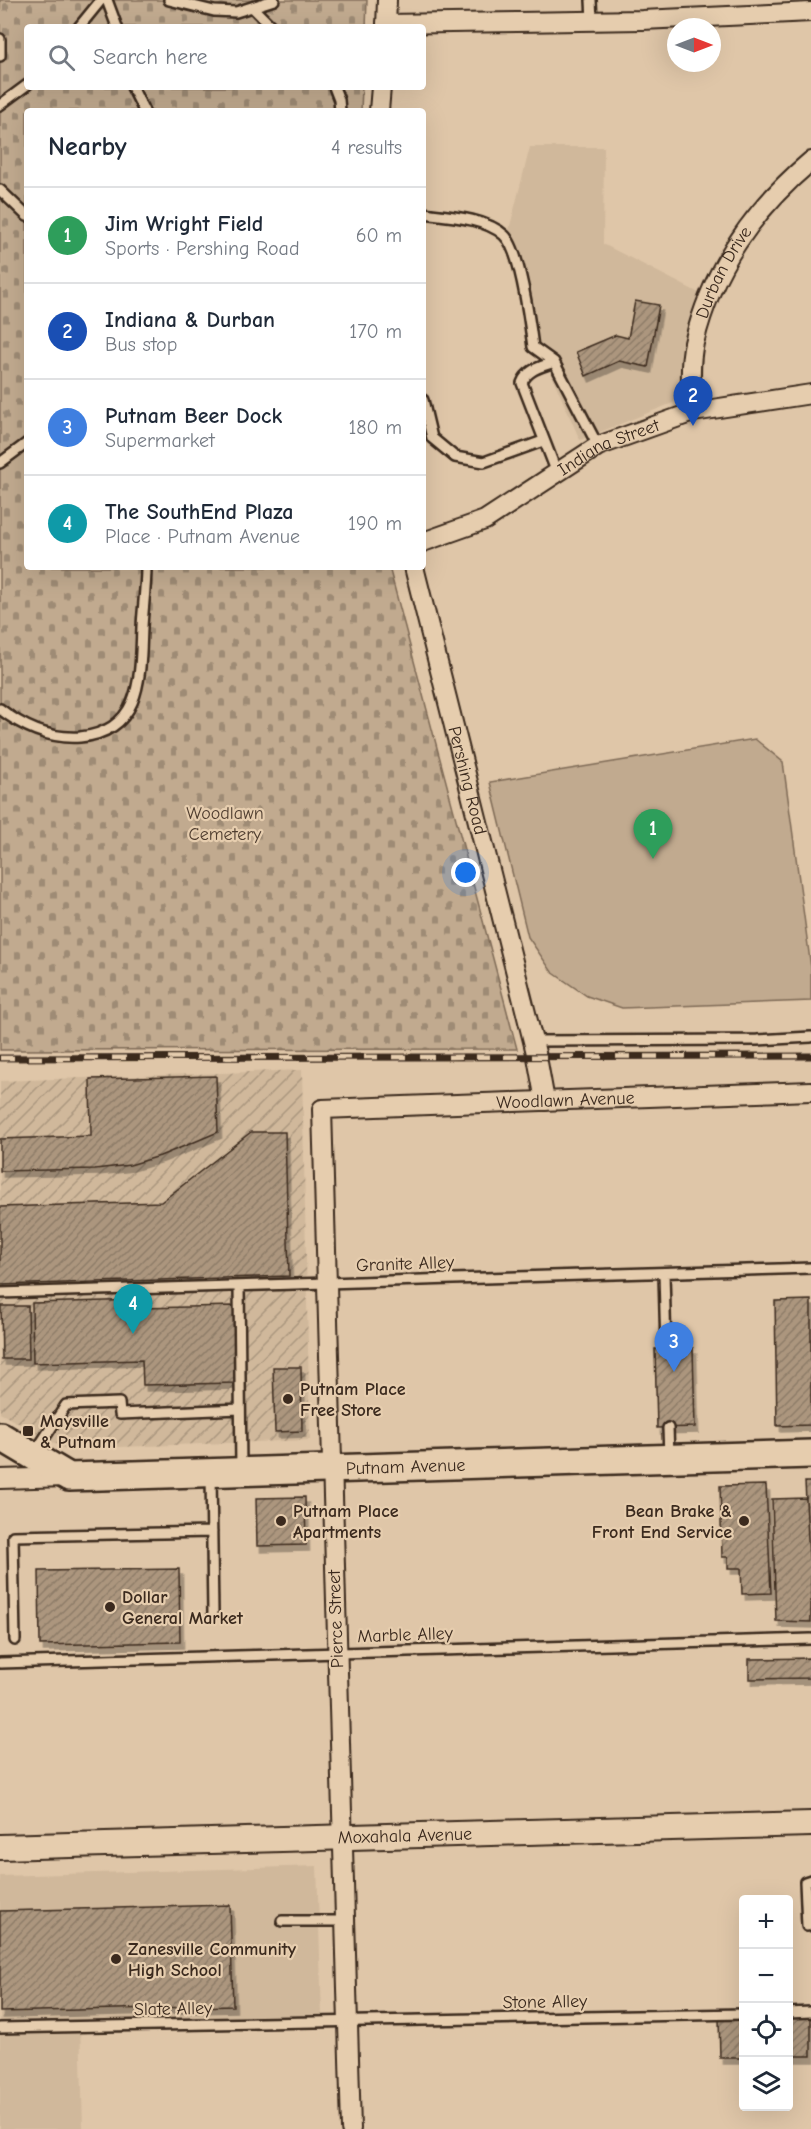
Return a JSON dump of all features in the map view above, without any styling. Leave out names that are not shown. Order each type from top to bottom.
[{"type":"main road","points":[[0,1436],[69,1477]]},
{"type":"main road","name":"Putnam Avenue","points":[[69,1477],[811,1454]]},
{"type":"street","points":[[386,24],[387,0]]},
{"type":"street","points":[[426,25],[811,12]]},
{"type":"street","points":[[380,108],[381,90]]},
{"type":"street","name":"Durban Drive","points":[[693,412],[691,388],[693,345],[710,295],[729,256],[753,218],[782,186],[811,160]]},
{"type":"street","name":"Indiana Street","points":[[426,541],[485,520],[598,446],[693,412],[811,394]]},
{"type":"street","name":"Pershing Road","points":[[415,570],[533,1041],[545,1101]]},
{"type":"street","name":"Woodlawn Avenue","points":[[322,1109],[811,1091]]},
{"type":"street","name":"Pierce Street","points":[[322,1109],[351,2129]]},
{"type":"street","name":"Putnam Avenue","points":[[0,1479],[69,1477]]},
{"type":"street","name":"Moxahala Avenue","points":[[0,1847],[811,1824]]},
{"type":"lane","points":[[81,24],[101,0]]},
{"type":"lane","points":[[107,0],[116,24]]},
{"type":"lane","points":[[169,0],[214,11],[236,12],[274,0]]},
{"type":"lane","points":[[591,0],[592,21]]},
{"type":"lane","points":[[252,8],[269,24]]},
{"type":"lane","points":[[0,39],[0,56]]},
{"type":"lane","points":[[0,105],[24,87]]},
{"type":"lane","points":[[134,90],[142,108]]},
{"type":"lane","points":[[335,90],[340,108]]},
{"type":"lane","points":[[0,190],[24,213]]},
{"type":"lane","points":[[426,214],[489,225],[505,236],[516,261],[527,304],[533,347],[554,362],[598,446]]},
{"type":"lane","points":[[554,362],[534,369],[525,375],[522,383],[557,473]]},
{"type":"lane","points":[[426,413],[432,438],[455,457],[484,462],[543,441]]},
{"type":"lane","points":[[0,463],[24,445]]},
{"type":"lane","points":[[0,709],[19,723],[69,738],[99,733],[112,728],[130,707],[140,680],[146,570]]},
{"type":"lane","points":[[533,1041],[757,1040],[811,1037]]},
{"type":"lane","name":"Granite Alley","points":[[0,1293],[811,1268]]},
{"type":"lane","points":[[664,1273],[666,1349]]},
{"type":"lane","points":[[239,1286],[241,1472]]},
{"type":"lane","points":[[33,1456],[66,1405],[119,1403],[120,1414],[240,1409]]},
{"type":"lane","points":[[668,1428],[669,1459]]},
{"type":"lane","points":[[211,1473],[213,1614]]},
{"type":"lane","points":[[15,1640],[13,1536],[212,1532]]},
{"type":"lane","name":"Marble Alley","points":[[0,1663],[811,1640]]},
{"type":"lane","points":[[807,1926],[805,1882],[811,1880]]},
{"type":"lane","points":[[282,1921],[345,1920]]},
{"type":"lane","points":[[793,2013],[811,2012]]},
{"type":"lane","name":"Stone Alley","points":[[347,2022],[739,2014]]},
{"type":"lane","name":"Slate Alley","points":[[0,2028],[347,2022]]},
{"type":"shaded area","points":[[530,147],[604,147],[603,244],[701,294],[680,400],[580,440],[537,342],[529,280],[509,230]]},
{"type":"shaded area","points":[[302,1070],[310,1440],[65,1449],[0,1413],[0,1081]]},
{"type":"shaded area","points":[[317,1866],[322,2016],[80,2023],[83,2129],[0,2129],[0,1876]]},
{"type":"green space","name":"Woodlawn Cemetery","points":[[0,0],[367,0],[366,24],[24,24],[24,90],[362,90],[361,108],[24,108],[24,570],[390,570],[517,1049],[0,1050]]},
{"type":"green space","points":[[755,739],[783,762],[811,968],[811,1001],[622,1008],[587,996],[552,972],[528,937],[490,782]]},
{"type":"building","points":[[635,301],[659,305],[648,367],[619,361],[586,376],[576,352],[616,335],[628,338]]},
{"type":"building","points":[[216,1076],[218,1132],[160,1156],[130,1165],[95,1169],[0,1171],[0,1139],[91,1136],[90,1079]]},
{"type":"building","points":[[251,1132],[285,1132],[289,1276],[0,1285],[0,1207],[161,1202]]},
{"type":"building","points":[[142,1300],[142,1308],[234,1306],[235,1383],[143,1385],[142,1360],[33,1363],[32,1303]]},
{"type":"building","points":[[811,1300],[811,1425],[777,1426],[775,1301]]},
{"type":"building","points":[[1,1306],[28,1306],[29,1359],[2,1359]]},
{"type":"building","points":[[693,1348],[695,1427],[657,1428],[655,1349]]},
{"type":"building","name":"Putnam Place Free Store","points":[[273,1367],[301,1367],[302,1431],[275,1432]]},
{"type":"building","points":[[805,1482],[811,1482],[811,1557],[809,1557]]},
{"type":"building","name":"Bean Brake & Front End Service","points":[[766,1485],[771,1593],[742,1594],[741,1568],[728,1568],[728,1557],[722,1557],[720,1486]]},
{"type":"building","name":"Putnam Place Apartments","points":[[305,1497],[306,1545],[257,1546],[256,1498]]},
{"type":"building","points":[[806,1498],[809,1557],[811,1557],[811,1622],[776,1621],[772,1499]]},
{"type":"building","name":"Dollar General Market","points":[[179,1569],[180,1642],[40,1645],[39,1571]]},
{"type":"building","points":[[811,1658],[811,1678],[749,1679],[749,1659]]},
{"type":"building","name":"Zanesville Community High School","points":[[230,1905],[233,2006],[0,2012],[0,1911]]},
{"type":"building","points":[[811,2016],[811,2056],[793,2056],[793,2017]]},
{"type":"building","points":[[739,2018],[739,2058],[720,2058],[719,2019]]},
{"type":"railway","points":[[0,1058],[811,1056]]},
{"type":"place","name":"Indiana & Durban","points":[[693,426]]},
{"type":"place","name":"Jim Wright Field","points":[[653,859]]},
{"type":"place","name":"The SouthEnd Plaza","points":[[133,1334]]},
{"type":"place","name":"Putnam Beer Dock","points":[[674,1372]]},
{"type":"place","name":"Putnam Place Free Store","points":[[288,1399]]},
{"type":"place","name":"Maysville & Putnam","points":[[28,1431]]},
{"type":"place","name":"Putnam Place Apartments","points":[[281,1521]]},
{"type":"place","name":"Bean Brake & Front End Service","points":[[744,1521]]},
{"type":"place","name":"Dollar General Market","points":[[110,1607]]},
{"type":"place","name":"Zanesville Community High School","points":[[116,1959]]}]
